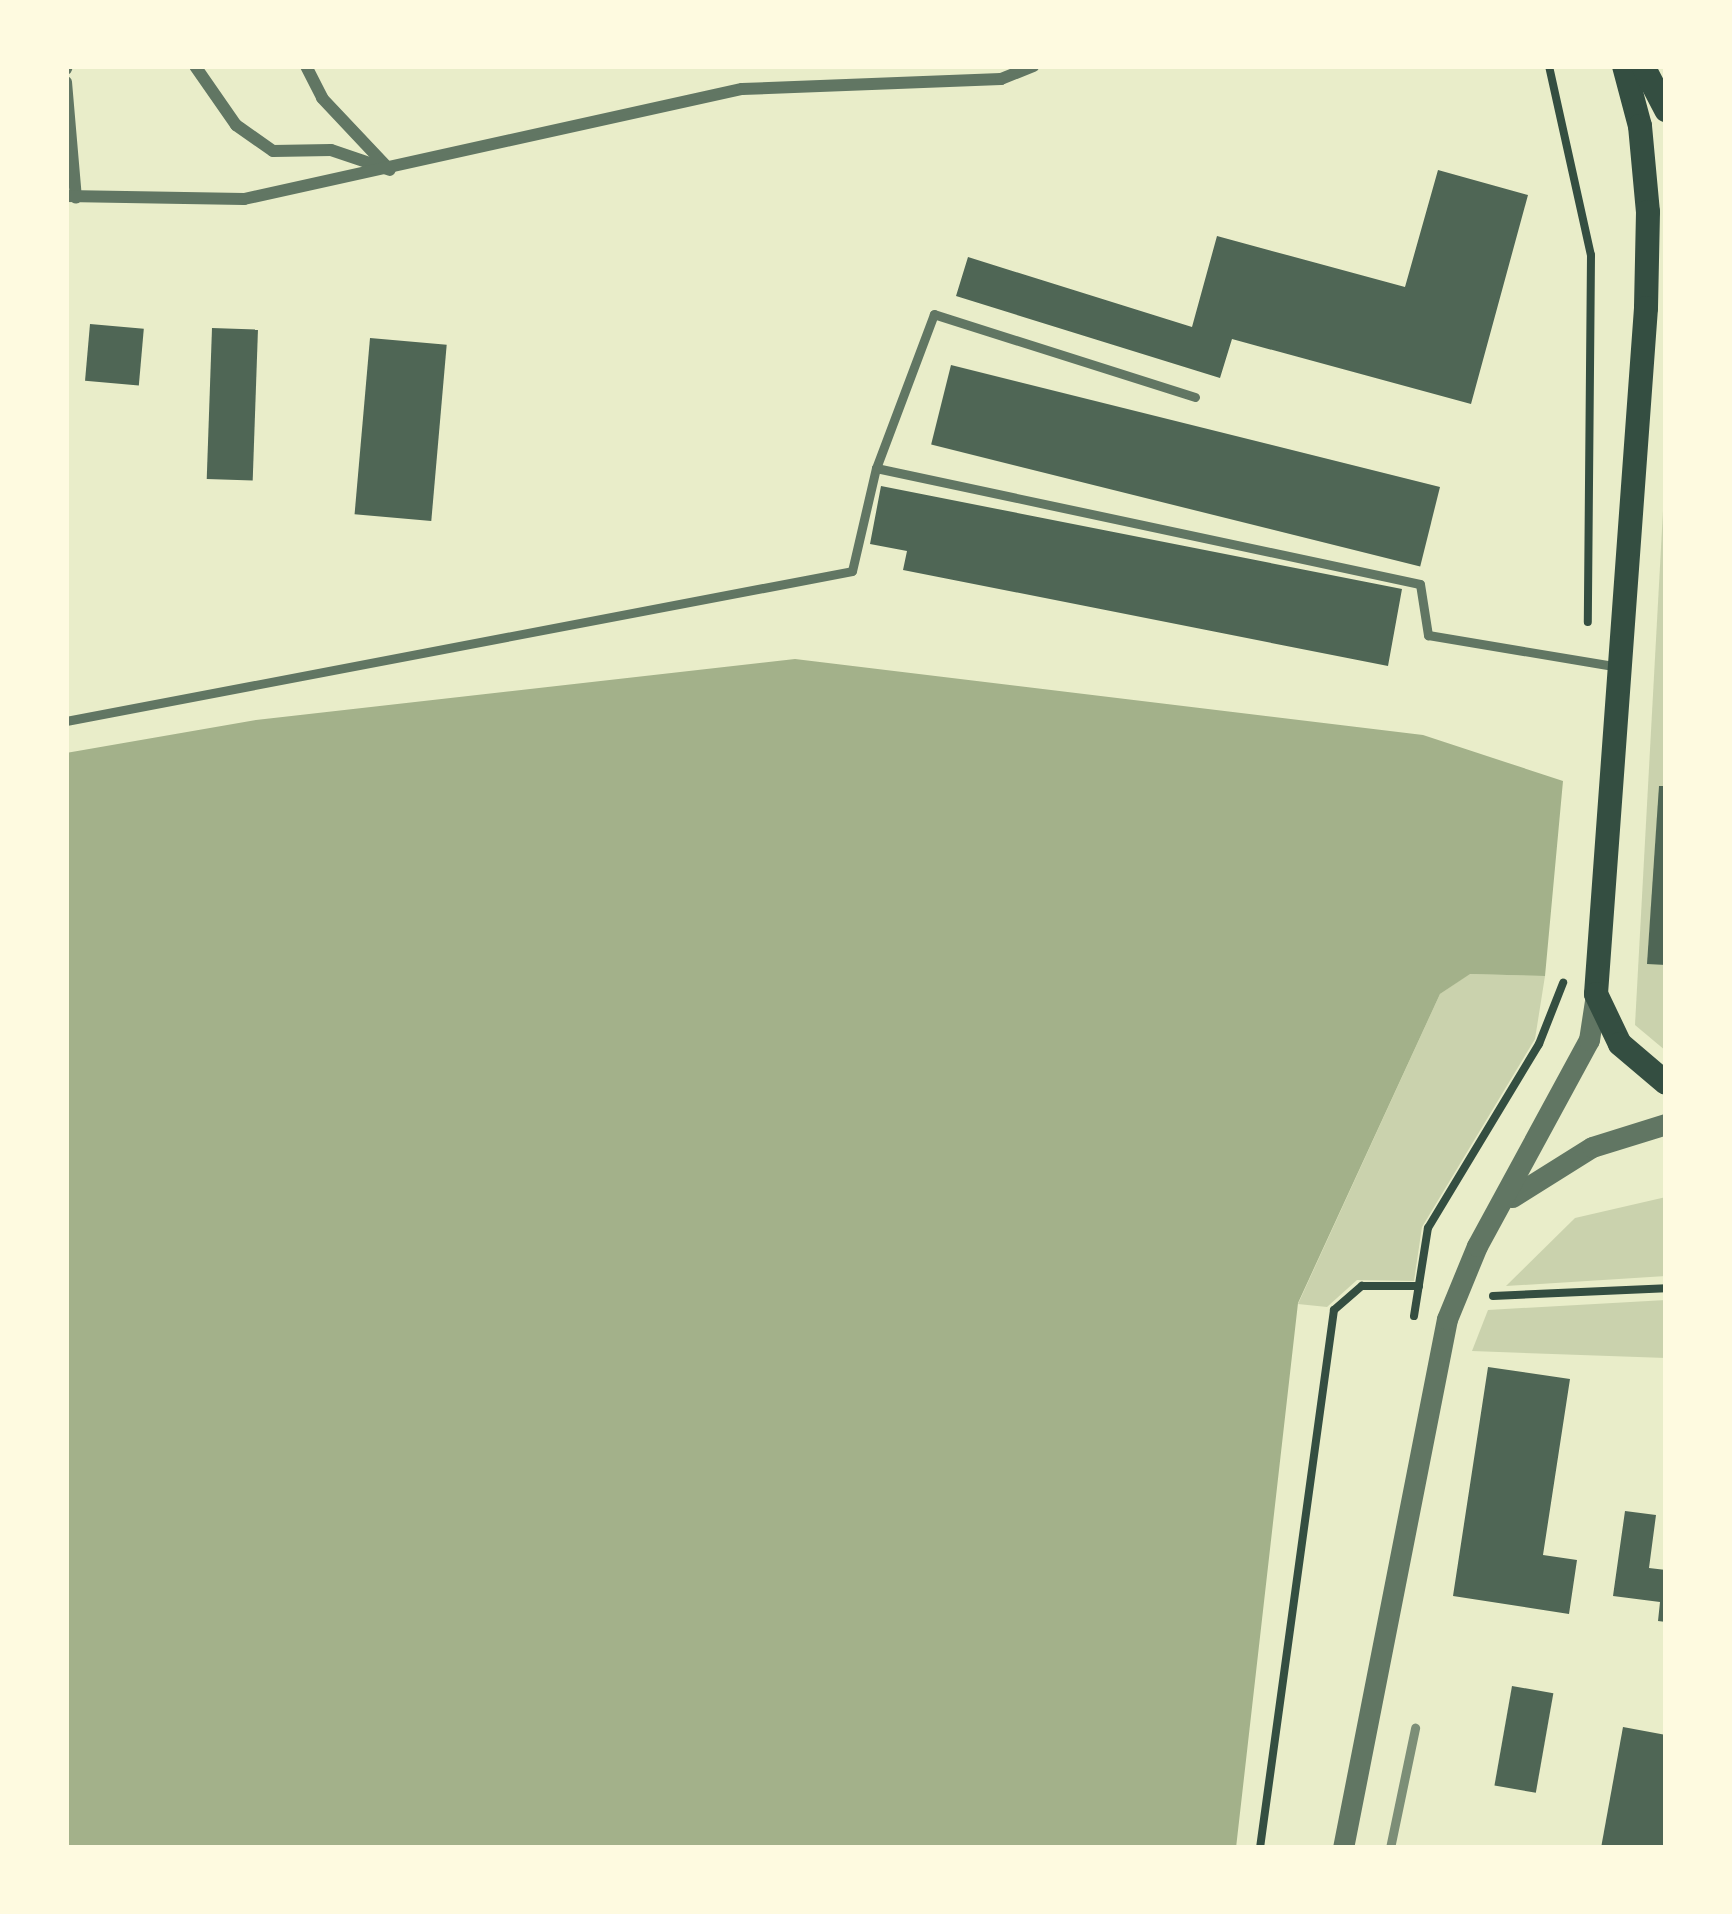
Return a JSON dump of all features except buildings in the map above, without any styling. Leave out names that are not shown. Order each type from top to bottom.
[{"type":"main road","points":[[1624,66],[1640,126],[1648,212],[1596,994],[1620,1044],[1666,1083]]},
{"type":"main road","points":[[1643,66],[1666,110]]},
{"type":"street","points":[[195,66],[236,125],[273,151],[332,150],[391,171]]},
{"type":"street","points":[[306,66],[322,98],[391,171]]},
{"type":"street","points":[[66,82],[71,197],[244,199],[391,171],[742,88],[1001,80],[1033,66]]},
{"type":"street","points":[[1343,1848],[1447,1319],[1589,1040],[1596,994]]},
{"type":"street","points":[[1502,1205],[1592,1147],[1666,1124]]},
{"type":"lane","points":[[66,721],[852,571],[876,468],[934,314],[1195,397]]},
{"type":"lane","points":[[876,468],[1420,584],[1428,635],[1619,667]]},
{"type":"path","points":[[1550,66],[1591,255],[1588,662]]},
{"type":"path","points":[[1260,1848],[1334,1310],[1362,1286],[1419,1286]]},
{"type":"path","points":[[1493,1296],[1666,1288]]},
{"type":"shaded area","points":[[1666,456],[1666,1051],[1635,1025]]},
{"type":"shaded area","points":[[795,659],[1423,735],[1563,781],[1545,976],[1470,974],[1440,994],[1298,1303],[1236,1848],[66,1848],[66,753],[256,720]]},
{"type":"shaded area","points":[[1469,974],[1545,976],[1535,1039],[1422,1227],[1414,1281],[1357,1280],[1327,1307],[1298,1304],[1440,994]]},
{"type":"shaded area","points":[[1666,1197],[1666,1276],[1506,1286],[1575,1218]]},
{"type":"shaded area","points":[[1666,1300],[1666,1358],[1472,1351],[1488,1310]]},
{"type":"railway","points":[[1390,1848],[1415,1728]]}]
